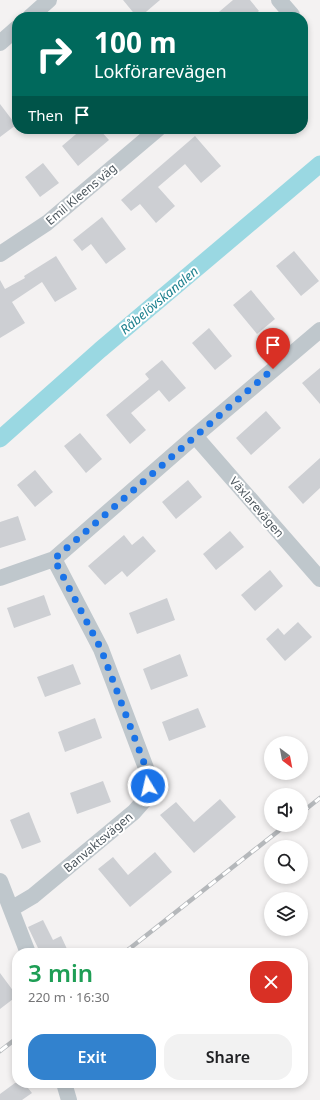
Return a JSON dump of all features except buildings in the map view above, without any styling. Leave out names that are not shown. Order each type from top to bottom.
[{"type":"street","points":[[36,12],[49,0]]},
{"type":"street","points":[[279,0],[289,12]]},
{"type":"street","points":[[0,43],[12,32]]},
{"type":"street","name":"Emil Kleens väg","points":[[0,254],[47,223],[152,134]]},
{"type":"street","points":[[0,578],[54,559],[195,436],[320,330]]},
{"type":"street","name":"Växlarevägen","points":[[195,436],[320,579]]},
{"type":"street","name":"Banvaktsvägen","points":[[11,909],[33,896],[134,812],[148,796],[149,776],[101,649],[54,559]]},
{"type":"street","points":[[0,882],[26,948]]},
{"type":"street","points":[[65,1088],[69,1100]]},
{"type":"waterway","name":"Råbelövskanalen","points":[[0,439],[100,350],[320,164]]},
{"type":"railway","points":[[308,807],[320,798]]},
{"type":"railway","points":[[130,948],[277,832]]},
{"type":"railway","points":[[0,1051],[12,1042]]},
{"type":"route","points":[[148,786],[149,776],[101,649],[54,559],[273,369]]}]
